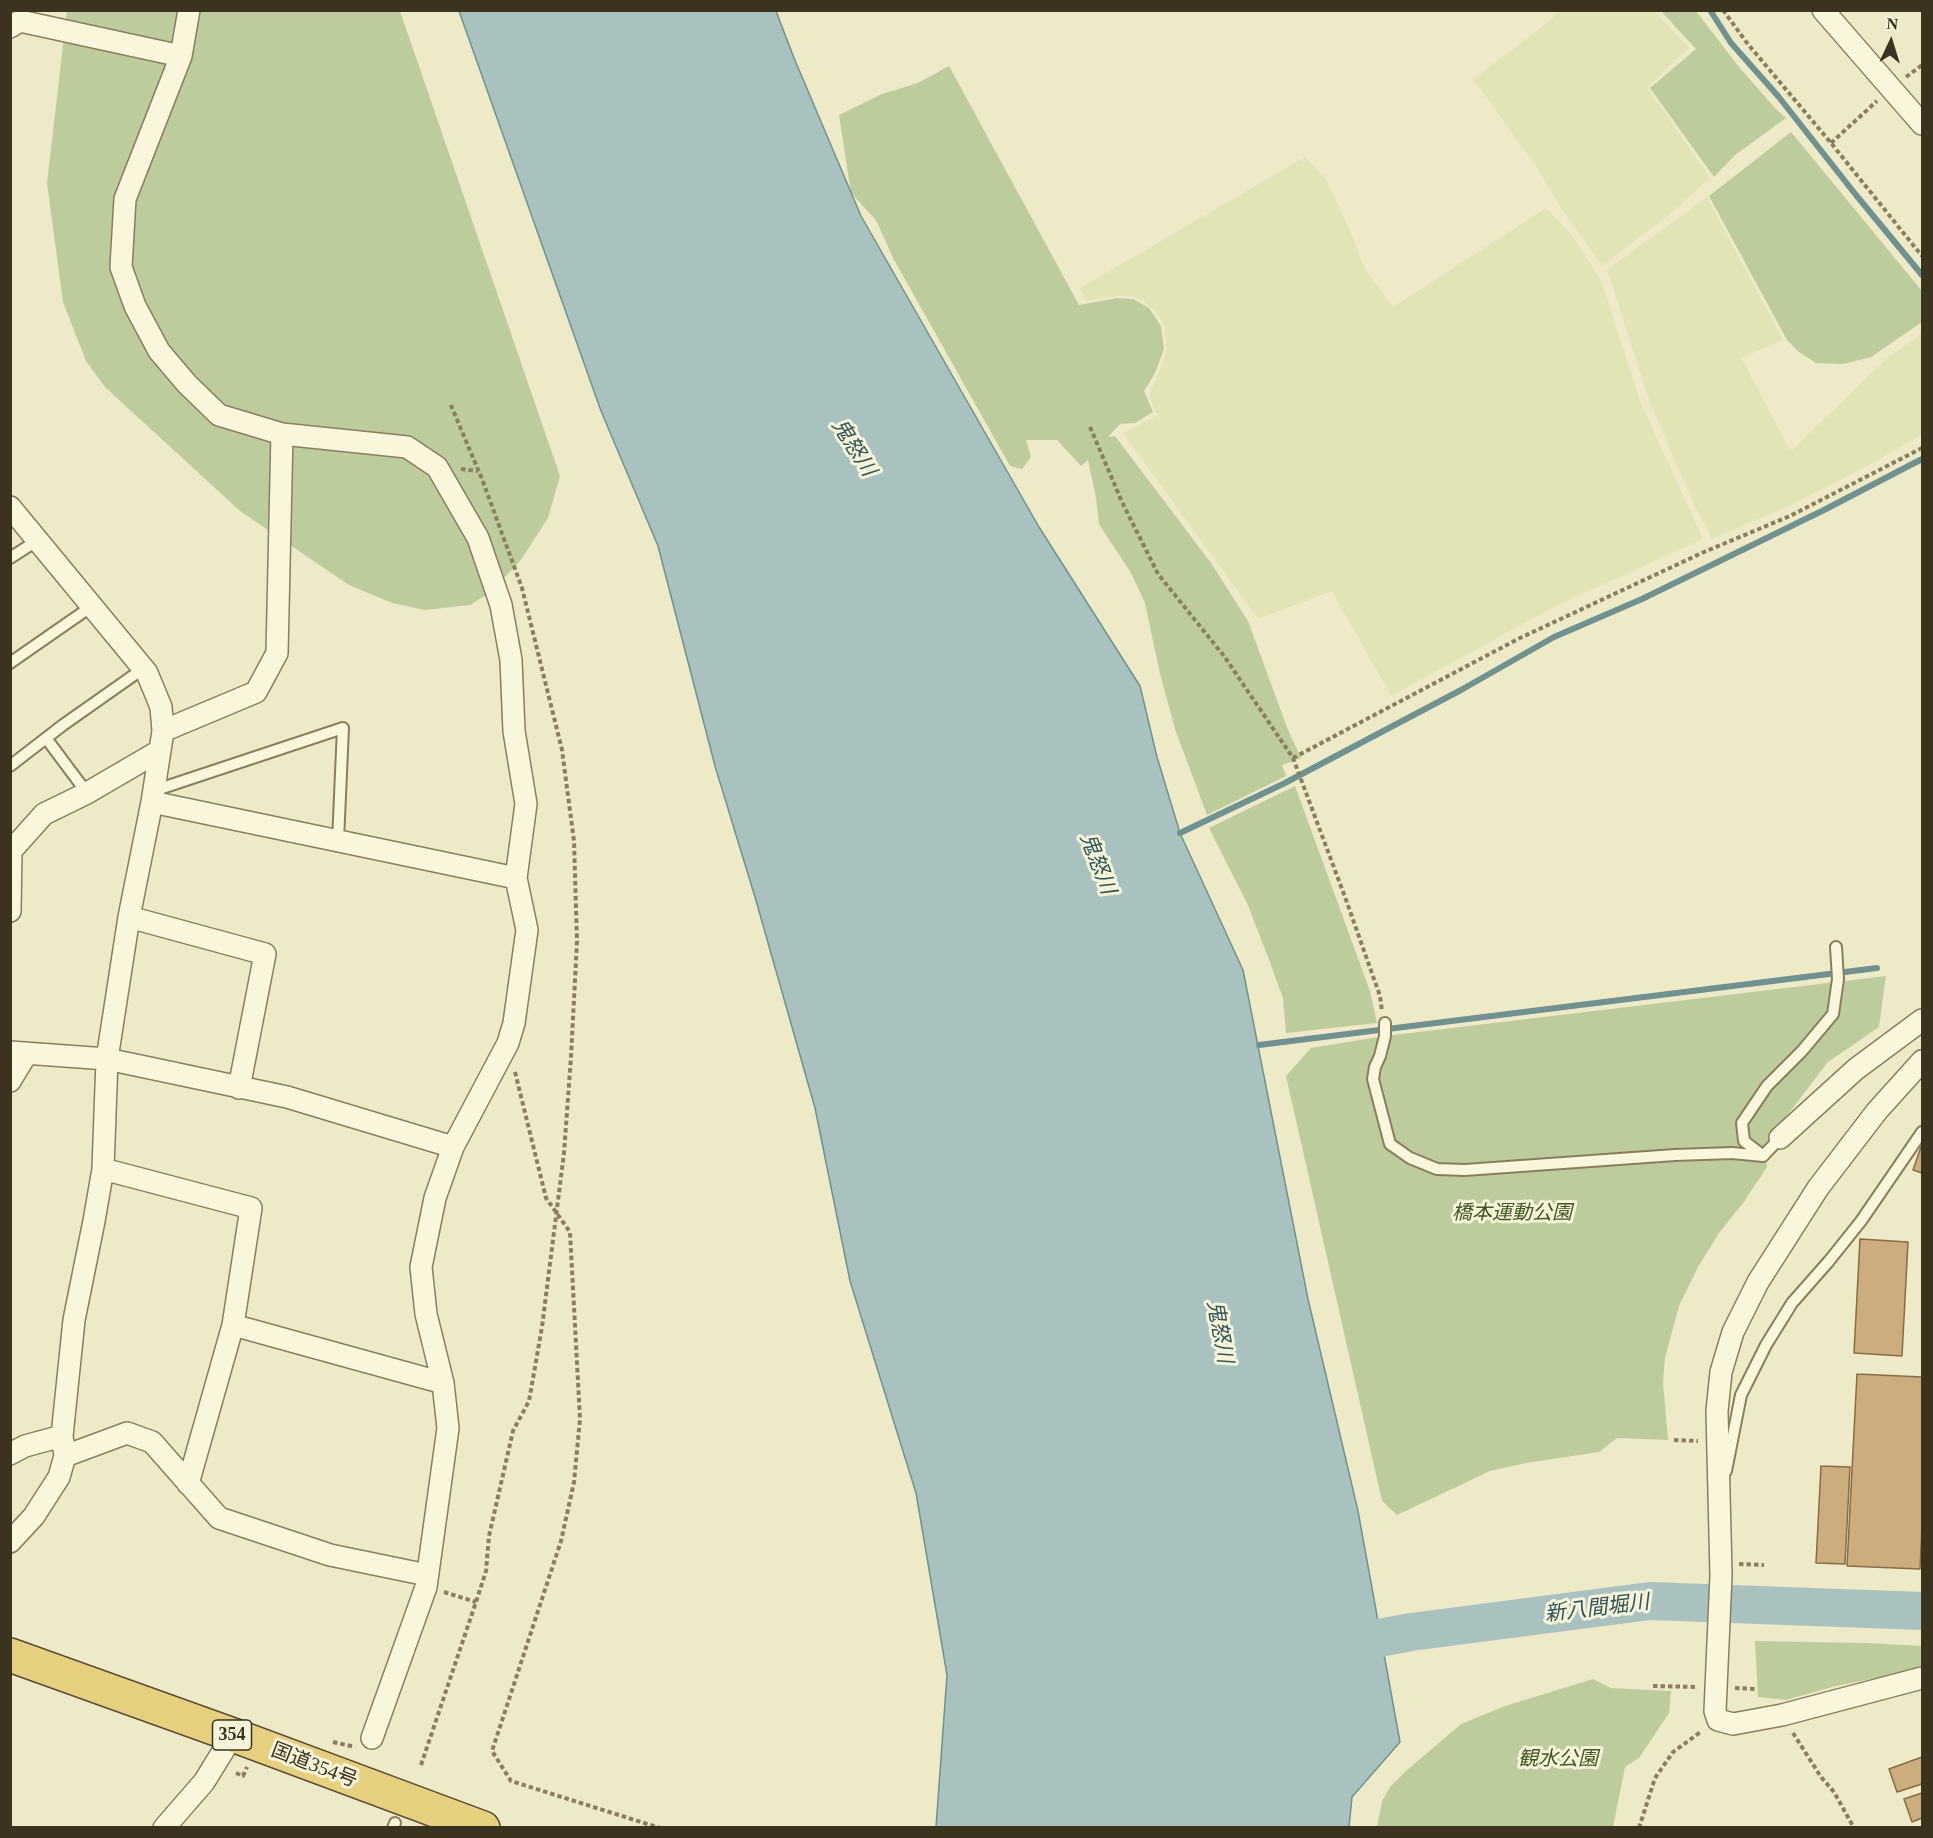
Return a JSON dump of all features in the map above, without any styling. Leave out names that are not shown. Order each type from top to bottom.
[{"type":"highway","name":"国道354号","points":[[10,1655],[483,1827]]},
{"type":"street","points":[[189,10],[181,56],[125,199],[121,267],[135,306],[159,351],[187,384],[219,415],[282,434],[407,447],[437,467],[478,538],[501,605],[511,660],[513,731],[526,804],[516,878],[526,930],[514,1023],[508,1043],[453,1147],[435,1198],[421,1268],[426,1314],[443,1383],[448,1428],[426,1581],[372,1738]]},
{"type":"street","points":[[1823,10],[1923,124]]},
{"type":"street","points":[[18,20],[181,56]]},
{"type":"street","points":[[10,911],[11,851],[44,814],[87,793],[161,741],[256,692],[277,653],[282,434]]},
{"type":"street","points":[[10,507],[144,668],[161,707],[161,741],[129,917],[107,1059],[103,1169],[74,1320],[59,1477],[34,1516],[10,1542]]},
{"type":"street","points":[[152,796],[338,841],[516,878]]},
{"type":"street","points":[[129,917],[265,954],[239,1088]]},
{"type":"street","points":[[1780,1138],[1856,1069],[1923,1020]]},
{"type":"street","points":[[10,1081],[19,1053],[107,1059],[287,1097],[453,1147]]},
{"type":"street","points":[[1923,1061],[1877,1111],[1818,1188],[1758,1282],[1733,1332],[1721,1372],[1717,1411],[1721,1575],[1715,1711],[1718,1720],[1733,1724],[1782,1715],[1923,1678]]},
{"type":"street","points":[[103,1169],[251,1208],[233,1325],[188,1484]]},
{"type":"street","points":[[233,1325],[443,1383]]},
{"type":"street","points":[[10,1454],[25,1446],[63,1446],[127,1433],[152,1442],[219,1518],[330,1555],[426,1581]]},
{"type":"street","points":[[164,1827],[204,1782],[233,1735]]},
{"type":"lane","points":[[10,558],[38,540]]},
{"type":"lane","points":[[10,663],[93,606]]},
{"type":"lane","points":[[10,766],[144,668]]},
{"type":"lane","points":[[152,796],[343,728],[338,841]]},
{"type":"lane","points":[[46,738],[87,793]]},
{"type":"lane","points":[[1762,1156],[1744,1141],[1742,1123],[1767,1086],[1802,1051],[1833,1014],[1838,979],[1836,947]]},
{"type":"lane","points":[[1385,1023],[1385,1036],[1373,1079],[1390,1144],[1410,1158],[1437,1169],[1465,1170],[1675,1155],[1762,1156],[1780,1138]]},
{"type":"lane","points":[[1718,1508],[1741,1395],[1766,1345],[1792,1303],[1861,1221],[1923,1132]]},
{"type":"path","points":[[1723,10],[1747,43],[1923,256]]},
{"type":"path","points":[[1831,143],[1891,89]]},
{"type":"path","points":[[1090,427],[1122,502],[1158,574],[1224,656],[1293,758],[1380,996],[1385,1023]]},
{"type":"path","points":[[1293,758],[1520,638],[1704,552],[1790,516],[1923,448]]},
{"type":"path","points":[[508,1043],[546,1198],[570,1232],[580,1419],[574,1482],[561,1541],[492,1751],[511,1781],[660,1827]]},
{"type":"path","points":[[421,1765],[477,1602],[486,1571],[489,1536],[513,1431],[529,1401],[542,1327],[561,1174]]},
{"type":"path","points":[[426,1581],[477,1602]]},
{"type":"path","points":[[1653,1686],[1715,1687]]},
{"type":"path","points":[[1782,1715],[1821,1777],[1834,1792],[1854,1827]]},
{"type":"path","points":[[1639,1827],[1655,1778],[1673,1752],[1718,1720]]},
{"type":"path","points":[[237,1773],[243,1776]]},
{"type":"green space","points":[[67,11],[400,11],[560,476],[548,518],[520,561],[491,592],[470,605],[425,610],[392,603],[349,585],[240,511],[105,387],[86,361],[63,302],[47,183]]},
{"type":"green space","points":[[1560,11],[1654,11],[1689,48],[1647,87],[1710,178],[1670,214],[1602,266],[1561,208],[1536,166],[1473,79]]},
{"type":"green space","points":[[1661,11],[1696,11],[1739,67],[1786,118],[1735,155],[1714,177],[1650,88],[1696,49]]},
{"type":"green space","points":[[949,66],[1079,305],[1117,298],[1133,299],[1149,308],[1161,326],[1164,349],[1155,373],[1144,391],[1153,412],[1135,423],[1120,424],[1108,437],[1115,436],[1211,563],[1248,621],[1288,730],[1301,758],[1282,765],[1286,776],[1207,815],[1176,732],[1160,674],[1145,603],[1131,573],[1099,524],[1088,460],[1081,466],[1057,440],[1026,440],[1031,457],[1022,469],[1010,466],[893,258],[876,220],[851,193],[839,115],[882,94],[918,83]]},
{"type":"green space","points":[[1791,132],[1922,291],[1922,322],[1871,357],[1843,364],[1816,363],[1799,352],[1787,340],[1709,196]]},
{"type":"green space","points":[[1305,157],[1326,179],[1365,269],[1393,307],[1546,208],[1574,238],[1602,282],[1640,401],[1703,539],[1558,605],[1391,696],[1332,591],[1258,619],[1123,433],[1158,415],[1150,400],[1151,389],[1167,350],[1164,326],[1158,314],[1143,301],[1132,296],[1086,301],[1080,288]]},
{"type":"green space","points":[[1707,197],[1783,340],[1741,358],[1791,451],[1886,359],[1922,333],[1922,435],[1793,504],[1712,539],[1692,500],[1649,400],[1607,270]]},
{"type":"green space","points":[[1295,786],[1370,991],[1377,1023],[1286,1033],[1283,998],[1268,957],[1247,903],[1209,828]]},
{"type":"green space","name":"橋本運動公園","points":[[1886,976],[1879,1027],[1828,1062],[1765,1144],[1767,1167],[1719,1233],[1698,1267],[1679,1306],[1665,1358],[1663,1383],[1668,1440],[1617,1438],[1599,1452],[1490,1471],[1397,1515],[1382,1501],[1286,1076],[1311,1048],[1385,1036]]},
{"type":"green space","points":[[1755,1641],[1922,1646],[1922,1669],[1836,1686],[1786,1700],[1758,1697]]},
{"type":"green space","name":"観水公園","points":[[1593,1679],[1611,1688],[1671,1691],[1669,1713],[1639,1758],[1625,1767],[1613,1827],[1377,1827],[1382,1801],[1390,1787],[1461,1724],[1505,1706]]},
{"type":"water","name":"鬼怒川","points":[[459,11],[776,11],[861,216],[1039,527],[1140,686],[1157,757],[1180,833],[1243,970],[1308,1299],[1358,1511],[1400,1742],[1352,1797],[1349,1827],[936,1827],[947,1675],[916,1493],[850,1281],[815,1108],[715,766],[658,546],[601,411]]},
{"type":"building","points":[[1922,1144],[1922,1173],[1913,1170]]},
{"type":"building","points":[[1860,1239],[1908,1242],[1902,1356],[1854,1353]]},
{"type":"building","points":[[1857,1374],[1922,1377],[1920,1569],[1847,1566]]},
{"type":"building","points":[[1821,1466],[1850,1467],[1845,1564],[1816,1563]]},
{"type":"building","points":[[1922,1757],[1922,1784],[1897,1792],[1889,1769]]},
{"type":"building","points":[[1922,1793],[1922,1818],[1912,1822],[1904,1799]]},
{"type":"waterway","points":[[1710,10],[1731,43],[1778,96],[1922,275]]},
{"type":"waterway","points":[[1180,833],[1283,784],[1461,690],[1554,637],[1642,599],[1922,459]]},
{"type":"waterway","points":[[1259,1045],[1877,968]]},
{"type":"waterway","name":"新八間堀川","points":[[1331,1647],[1411,1632],[1650,1601],[1922,1611]]}]
